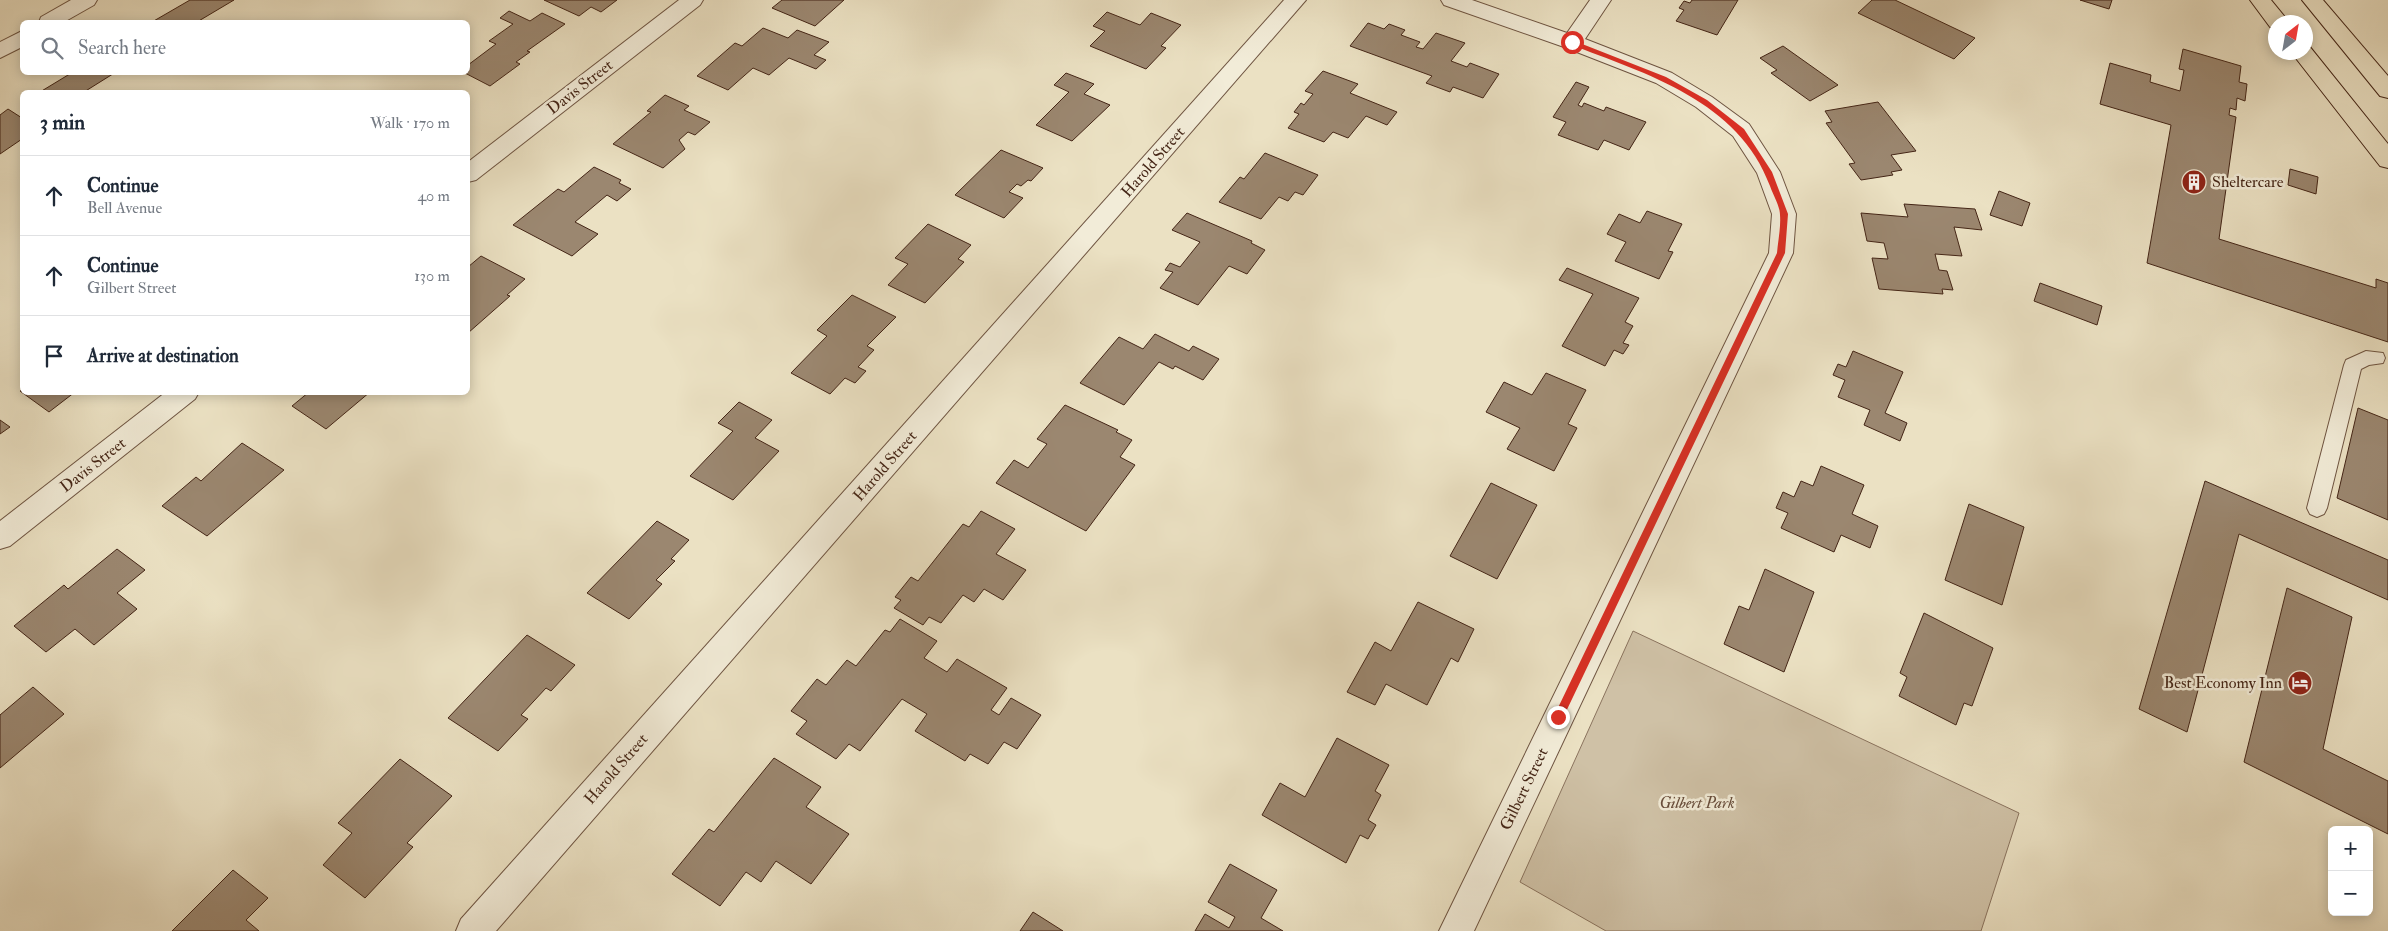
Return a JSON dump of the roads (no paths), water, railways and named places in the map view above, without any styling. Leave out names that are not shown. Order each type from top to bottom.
[{"type":"main road","points":[[2260,0],[2272,15]]},
{"type":"main road","points":[[2312,0],[2388,91]]},
{"type":"main road","points":[[2308,60],[2388,160]]},
{"type":"street","points":[[52,20],[87,0]]},
{"type":"street","name":"Davis Street","points":[[470,172],[693,0]]},
{"type":"street","name":"Harold Street","points":[[473,931],[1296,0]]},
{"type":"street","points":[[1451,0],[1572,42],[1601,0]]},
{"type":"street","points":[[0,51],[20,39]]},
{"type":"street","name":"Gilbert Street","points":[[1456,931],[1781,253],[1784,214],[1768,172],[1741,130],[1704,102],[1664,78],[1572,42]]},
{"type":"street","name":"Davis Street","points":[[0,537],[182,395]]},
{"type":"lane","points":[[2317,508],[2353,366],[2366,358],[2376,358]]},
{"type":"place","name":"Sheltercare","points":[[2194,182]]},
{"type":"place","name":"Best Economy Inn","points":[[2300,683]]},
{"type":"park label","name":"Gilbert Park","points":[[1697,803]]}]
